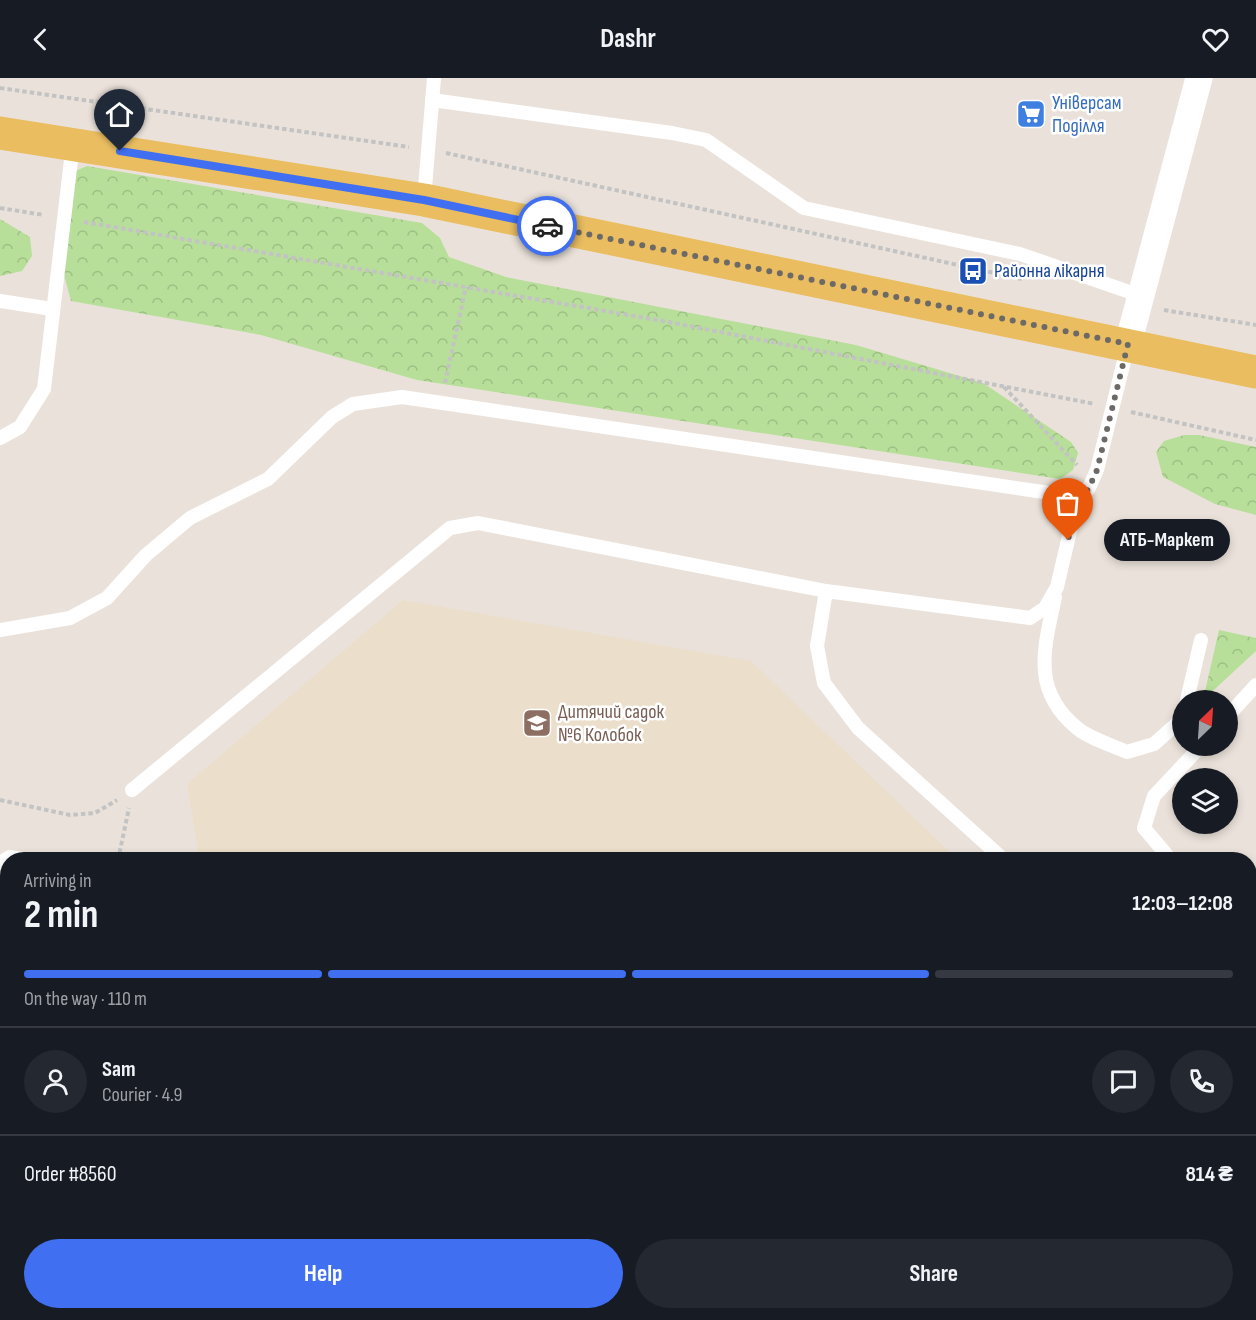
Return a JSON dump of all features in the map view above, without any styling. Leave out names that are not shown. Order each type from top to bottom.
[{"type":"main road","points":[[0,133],[424,200],[1256,372]]},
{"type":"street","points":[[1128,344],[1199,78]]},
{"type":"lane","points":[[424,200],[434,78]]},
{"type":"lane","points":[[432,100],[672,133],[706,140],[804,208],[1020,254],[1140,301]]},
{"type":"lane","points":[[0,438],[20,427],[44,389],[73,143]]},
{"type":"lane","points":[[0,301],[52,309]]},
{"type":"lane","points":[[0,630],[70,618],[107,598],[146,555],[190,518],[268,479],[332,417],[353,404],[402,397],[1070,496],[1088,490],[1092,482],[1128,344]]},
{"type":"lane","points":[[1079,493],[1042,655],[1050,699],[1078,729],[1127,752],[1154,744],[1172,728]]},
{"type":"lane","points":[[132,789],[450,528],[478,523],[826,591],[1030,618],[1045,608],[1057,587]]},
{"type":"lane","points":[[826,591],[817,646],[824,683],[858,728],[995,852]]},
{"type":"lane","points":[[1189,690],[1201,640]]},
{"type":"lane","points":[[1238,705],[1256,686]]},
{"type":"lane","points":[[1164,852],[1144,828],[1154,796],[1192,756]]},
{"type":"path","points":[[0,88],[428,149],[1029,280]]},
{"type":"path","points":[[0,208],[658,320],[1113,408],[1256,441]]},
{"type":"path","points":[[440,403],[466,287]]},
{"type":"path","points":[[1140,301],[1256,325]]},
{"type":"path","points":[[1004,386],[1092,482]]},
{"type":"path","points":[[0,800],[70,815],[95,813],[132,789]]},
{"type":"path","points":[[120,852],[132,789]]},
{"type":"shaded area","name":"Дитячий садок №6 Колобок","points":[[403,600],[751,661],[950,852],[198,852],[187,784]]},
{"type":"green space","points":[[87,166],[422,223],[440,238],[449,257],[506,277],[856,345],[983,383],[1071,442],[1078,453],[1073,470],[1060,479],[417,380],[261,335],[71,301],[63,271],[73,172]]},
{"type":"green space","points":[[0,219],[30,237],[32,256],[22,271],[0,276]]},
{"type":"green space","points":[[1184,435],[1199,435],[1256,447],[1256,515],[1215,504],[1163,477],[1156,452],[1164,441]]},
{"type":"green space","points":[[1219,630],[1256,638],[1256,651],[1214,690],[1205,690]]},
{"type":"way so far","points":[[547,226],[1128,344],[1097,470],[1088,490],[1079,493],[1068,540]]},
{"type":"place","name":"Універсам Поділля","points":[[1031,114]]},
{"type":"place","name":"Районна лікарня","points":[[973,271]]},
{"type":"place","name":"АТБ-Маркет","points":[[1068,540]]},
{"type":"place","name":"Дитячий садок №6 Колобок","points":[[537,723]]},
{"type":"route","points":[[120,151],[424,200],[547,226]]}]
